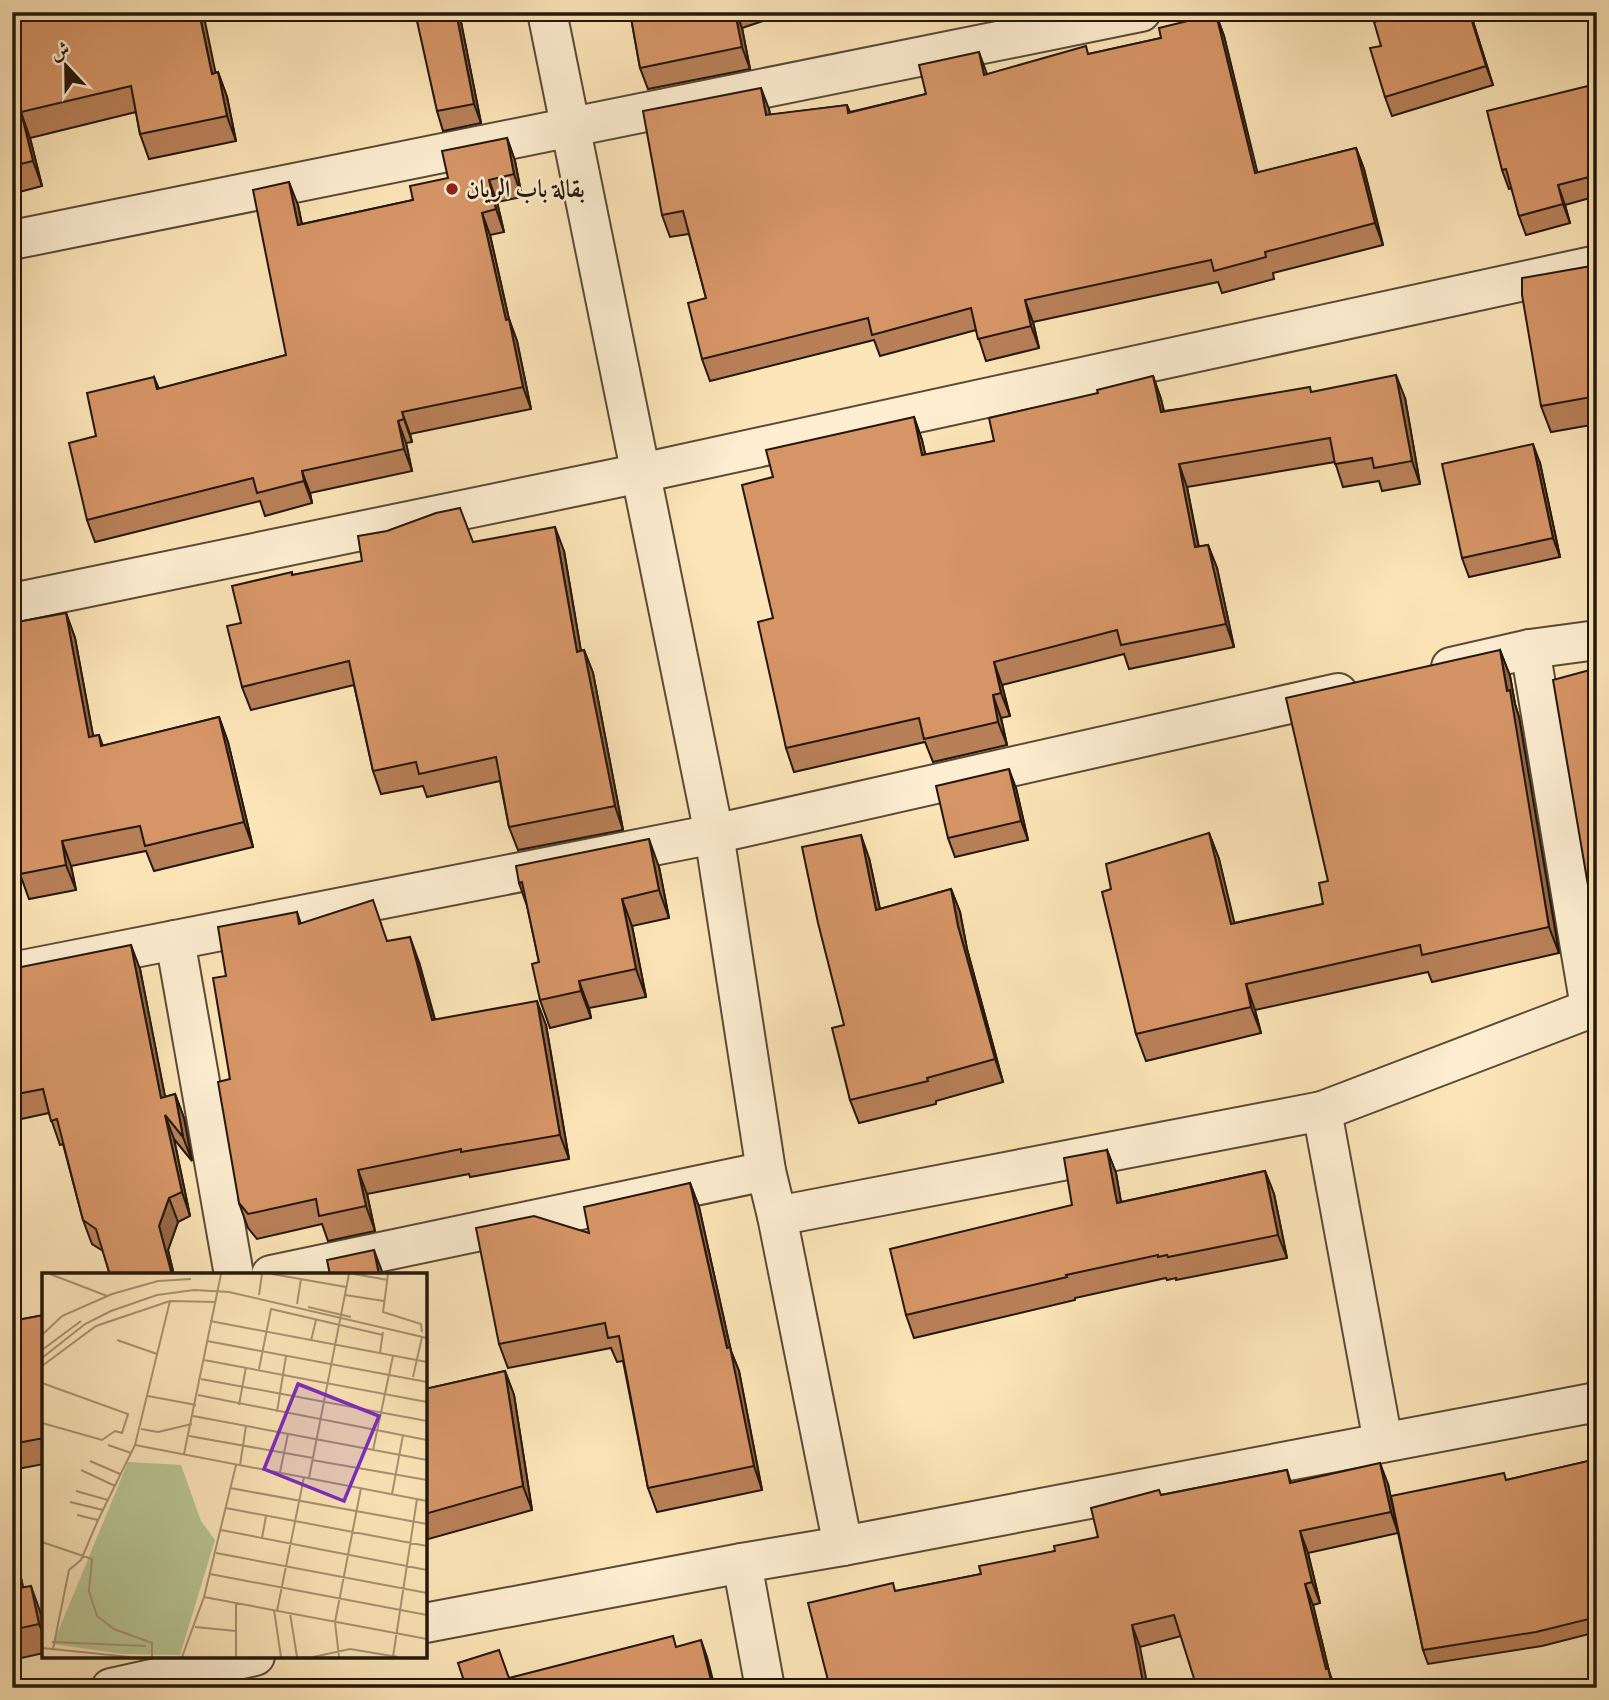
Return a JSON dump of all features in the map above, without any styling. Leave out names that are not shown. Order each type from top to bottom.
[{"type":"street","points":[[547,12],[715,834],[766,1171],[843,1546]]},
{"type":"street","points":[[12,240],[1141,12]]},
{"type":"street","points":[[12,603],[641,473],[1597,265]]},
{"type":"street","points":[[1421,674],[1530,649],[1597,640]]},
{"type":"street","points":[[777,1216],[1322,1111],[1593,1006],[1530,649]]},
{"type":"street","points":[[12,972],[715,834],[1367,686]]},
{"type":"street","points":[[175,940],[234,1273]]},
{"type":"street","points":[[1322,1111],[1383,1442]]},
{"type":"street","points":[[281,1273],[766,1171]]},
{"type":"street","points":[[427,1623],[1597,1402]]},
{"type":"street","points":[[742,1563],[765,1688]]},
{"type":"street","points":[[111,1688],[246,1658]]},
{"type":"building","points":[[12,12],[199,12],[212,74],[218,72],[227,116],[140,134],[131,86],[21,112],[33,161],[12,166]]},
{"type":"building","points":[[415,12],[456,12],[474,104],[437,111]]},
{"type":"building","points":[[630,12],[735,12],[742,47],[640,68]]},
{"type":"building","points":[[1405,12],[1469,12],[1486,66],[1385,97],[1370,48],[1381,46],[1374,22]]},
{"type":"building","points":[[1216,14],[1255,173],[1356,148],[1375,223],[1265,252],[1266,257],[1214,271],[1211,260],[1025,300],[1031,326],[978,339],[971,308],[872,335],[868,318],[702,359],[688,303],[706,298],[683,211],[662,215],[643,111],[761,88],[766,115],[847,105],[848,113],[926,94],[919,65],[979,52],[984,75],[1086,46],[1088,54],[1161,38],[1159,28]]},
{"type":"building","points":[[1596,84],[1597,121],[1594,122],[1597,133],[1597,175],[1558,185],[1563,204],[1519,216],[1506,169],[1502,170],[1487,111]]},
{"type":"building","points":[[507,138],[514,174],[489,180],[496,209],[482,213],[523,387],[402,412],[404,419],[398,421],[404,449],[302,471],[304,481],[257,493],[253,478],[87,520],[69,443],[96,436],[87,393],[154,377],[157,389],[286,355],[253,190],[289,182],[298,225],[413,200],[410,186],[448,178],[442,151]]},
{"type":"building","points":[[1597,265],[1597,396],[1541,406],[1522,295],[1522,278]]},
{"type":"building","points":[[1396,375],[1412,461],[1374,468],[1372,458],[1335,464],[1330,438],[1179,464],[1195,547],[1208,545],[1226,624],[1121,645],[1117,630],[994,662],[1001,693],[993,695],[998,722],[924,739],[919,718],[786,748],[758,622],[773,618],[742,485],[773,477],[766,450],[914,417],[922,455],[994,441],[989,418],[1098,393],[1097,390],[1153,376],[1161,412],[1310,387],[1311,392]]},
{"type":"building","points":[[1533,444],[1553,538],[1462,558],[1442,464]]},
{"type":"building","points":[[460,508],[473,542],[555,527],[577,652],[584,650],[615,806],[509,827],[496,757],[419,774],[416,762],[373,771],[349,661],[242,687],[227,626],[241,623],[232,586],[292,572],[292,575],[362,561],[358,536],[387,531],[436,513]]},
{"type":"building","points":[[66,613],[89,737],[99,735],[101,746],[219,717],[244,822],[145,846],[140,826],[62,841],[66,865],[20,874],[12,833],[12,623]]},
{"type":"building","points":[[1500,650],[1507,691],[1510,690],[1549,927],[1422,955],[1420,945],[1246,984],[1251,1007],[1136,1034],[1102,892],[1111,889],[1106,864],[1209,833],[1231,924],[1323,904],[1319,883],[1328,881],[1286,698]]},
{"type":"building","points":[[1597,668],[1597,938],[1553,680]]},
{"type":"building","points":[[1009,769],[1021,821],[948,838],[936,786]]},
{"type":"building","points":[[861,835],[876,910],[951,889],[958,926],[995,1059],[927,1078],[928,1081],[850,1100],[832,1028],[844,1025],[802,847]]},
{"type":"building","points":[[649,839],[659,890],[622,899],[636,969],[579,981],[581,991],[540,1000],[532,964],[539,962],[522,882],[519,883],[516,866]]},
{"type":"building","points":[[373,900],[387,941],[410,937],[432,1020],[537,1001],[560,1135],[461,1152],[461,1149],[358,1170],[366,1206],[319,1216],[316,1199],[248,1214],[239,1203],[218,1082],[230,1079],[213,978],[226,976],[218,927],[297,912],[299,924]]},
{"type":"building","points":[[131,945],[161,1098],[175,1094],[183,1137],[165,1115],[182,1192],[169,1198],[159,1226],[171,1273],[109,1273],[96,1229],[83,1220],[57,1119],[51,1121],[43,1089],[12,1095],[12,980],[18,979],[16,968]]},
{"type":"building","points":[[1107,1150],[1117,1203],[1265,1171],[1278,1235],[1168,1257],[1158,1255],[906,1315],[890,1249],[1072,1205],[1064,1158]]},
{"type":"building","points":[[690,1183],[727,1348],[730,1347],[754,1466],[648,1488],[619,1336],[608,1338],[605,1323],[499,1344],[476,1228],[534,1216],[589,1233],[584,1207]]},
{"type":"building","points":[[374,1250],[379,1273],[330,1273],[327,1260]]},
{"type":"building","points":[[42,1315],[42,1438],[12,1444],[12,1321]]},
{"type":"building","points":[[505,1371],[523,1486],[427,1513],[427,1389]]},
{"type":"building","points":[[1597,1459],[1597,1617],[1536,1632],[1423,1650],[1391,1496],[1504,1473],[1506,1480]]},
{"type":"building","points":[[1380,1463],[1391,1512],[1300,1531],[1312,1582],[1305,1584],[1333,1688],[1197,1688],[1174,1615],[1132,1625],[1144,1688],[830,1688],[808,1603],[893,1583],[895,1591],[981,1574],[979,1566],[1055,1551],[1054,1546],[1098,1537],[1091,1508],[1159,1490],[1161,1495],[1287,1470],[1290,1483]]},
{"type":"building","points":[[12,1556],[19,1588],[31,1586],[39,1624],[12,1630]]},
{"type":"building","points":[[673,1636],[676,1647],[701,1640],[713,1688],[459,1688],[465,1684],[458,1663],[499,1650],[509,1678]]},
{"type":"place","name":"بقالة باب الريان","points":[[452,189]]}]
